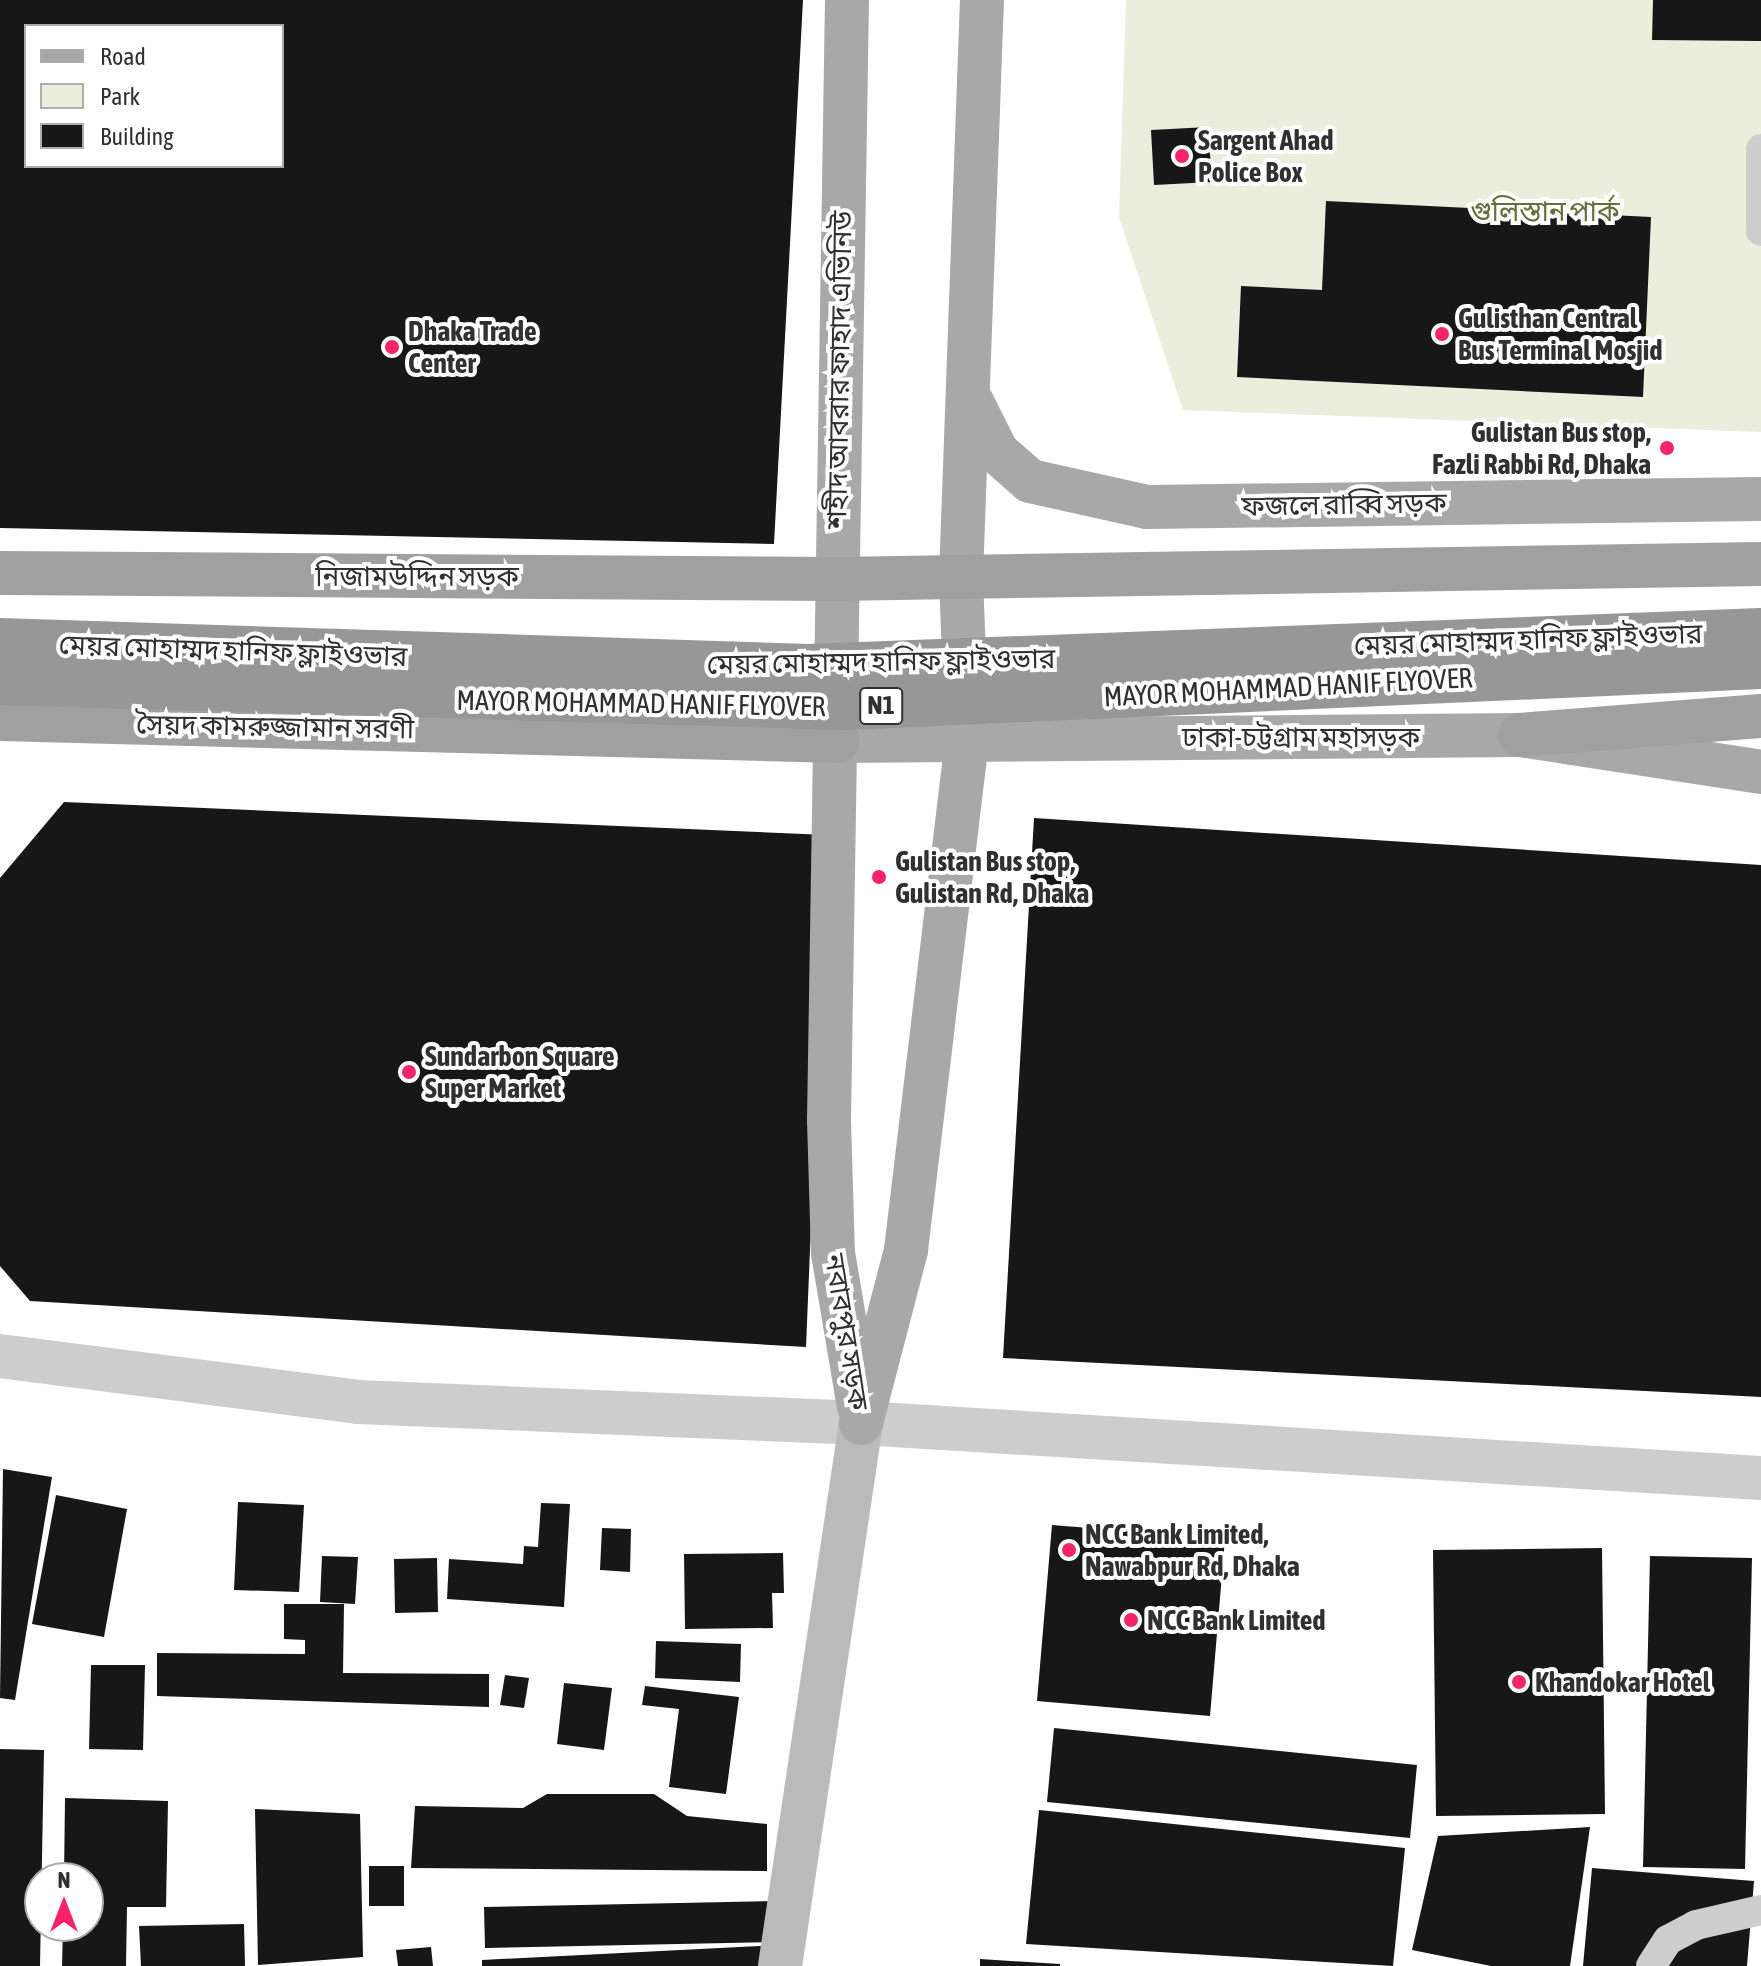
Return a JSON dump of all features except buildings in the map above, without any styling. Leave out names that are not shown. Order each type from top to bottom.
[{"type":"highway","name":"নিজামউদ্দিন সড়ক","points":[[0,573],[835,579],[1761,564]]},
{"type":"highway","name":"মেয়র মোহাম্মদ হানিফ ফ্লাইওভার","points":[[0,640],[808,666],[1761,630]]},
{"type":"highway","name":"MAYOR MOHAMMAD HANIF FLYOVER","points":[[0,683],[847,708],[1761,667]]},
{"type":"highway","points":[[1520,735],[1761,716]]},
{"type":"highway","name":"সৈয়দ কামরুজ্জামান সরণী","points":[[0,719],[838,741]]},
{"type":"main road","name":"শহীদ আবরার ফাহাদ এভিনিউ","points":[[838,741],[835,579],[847,0]]},
{"type":"main road","points":[[861,1423],[906,1250],[967,740],[961,577],[972,402],[982,0]]},
{"type":"main road","name":"ফজলে রাব্বি সড়ক","points":[[972,402],[997,452],[1030,481],[1147,507],[1761,499]]},
{"type":"main road","name":"ঢাকা-চট্টগ্রাম মহাসড়ক","points":[[838,741],[1520,735],[1761,772]]},
{"type":"main road","name":"নবাবপুর সড়ক","points":[[780,1966],[861,1423],[833,1253],[838,741]]},
{"type":"street","points":[[0,1356],[358,1402],[861,1423],[1761,1478]]},
{"type":"lane","points":[[1761,149],[1761,231]]},
{"type":"lane","points":[[1651,1966],[1668,1940],[1696,1925],[1761,1910]]},
{"type":"green space","name":"গুলিস্তান পার্ক","points":[[1126,0],[1761,0],[1761,432],[1183,410],[1119,217]]},
{"type":"place","name":"Sargent Ahad Police Box","points":[[1182,156]]},
{"type":"place","name":"Gulisthan Central Bus Terminal Mosjid","points":[[1442,334]]},
{"type":"place","name":"Dhaka Trade Center","points":[[392,347]]},
{"type":"place","name":"Gulistan Bus stop, Fazli Rabbi Rd, Dhaka","points":[[1667,448]]},
{"type":"place","name":"Gulistan Bus stop, Gulistan Rd, Dhaka","points":[[879,877]]},
{"type":"place","name":"Sundarbon Square Super Market","points":[[409,1072]]},
{"type":"place","name":"NCC Bank Limited, Nawabpur Rd, Dhaka","points":[[1069,1550]]},
{"type":"place","name":"NCC Bank Limited","points":[[1131,1620]]},
{"type":"place","name":"Khandokar Hotel","points":[[1519,1682]]}]
